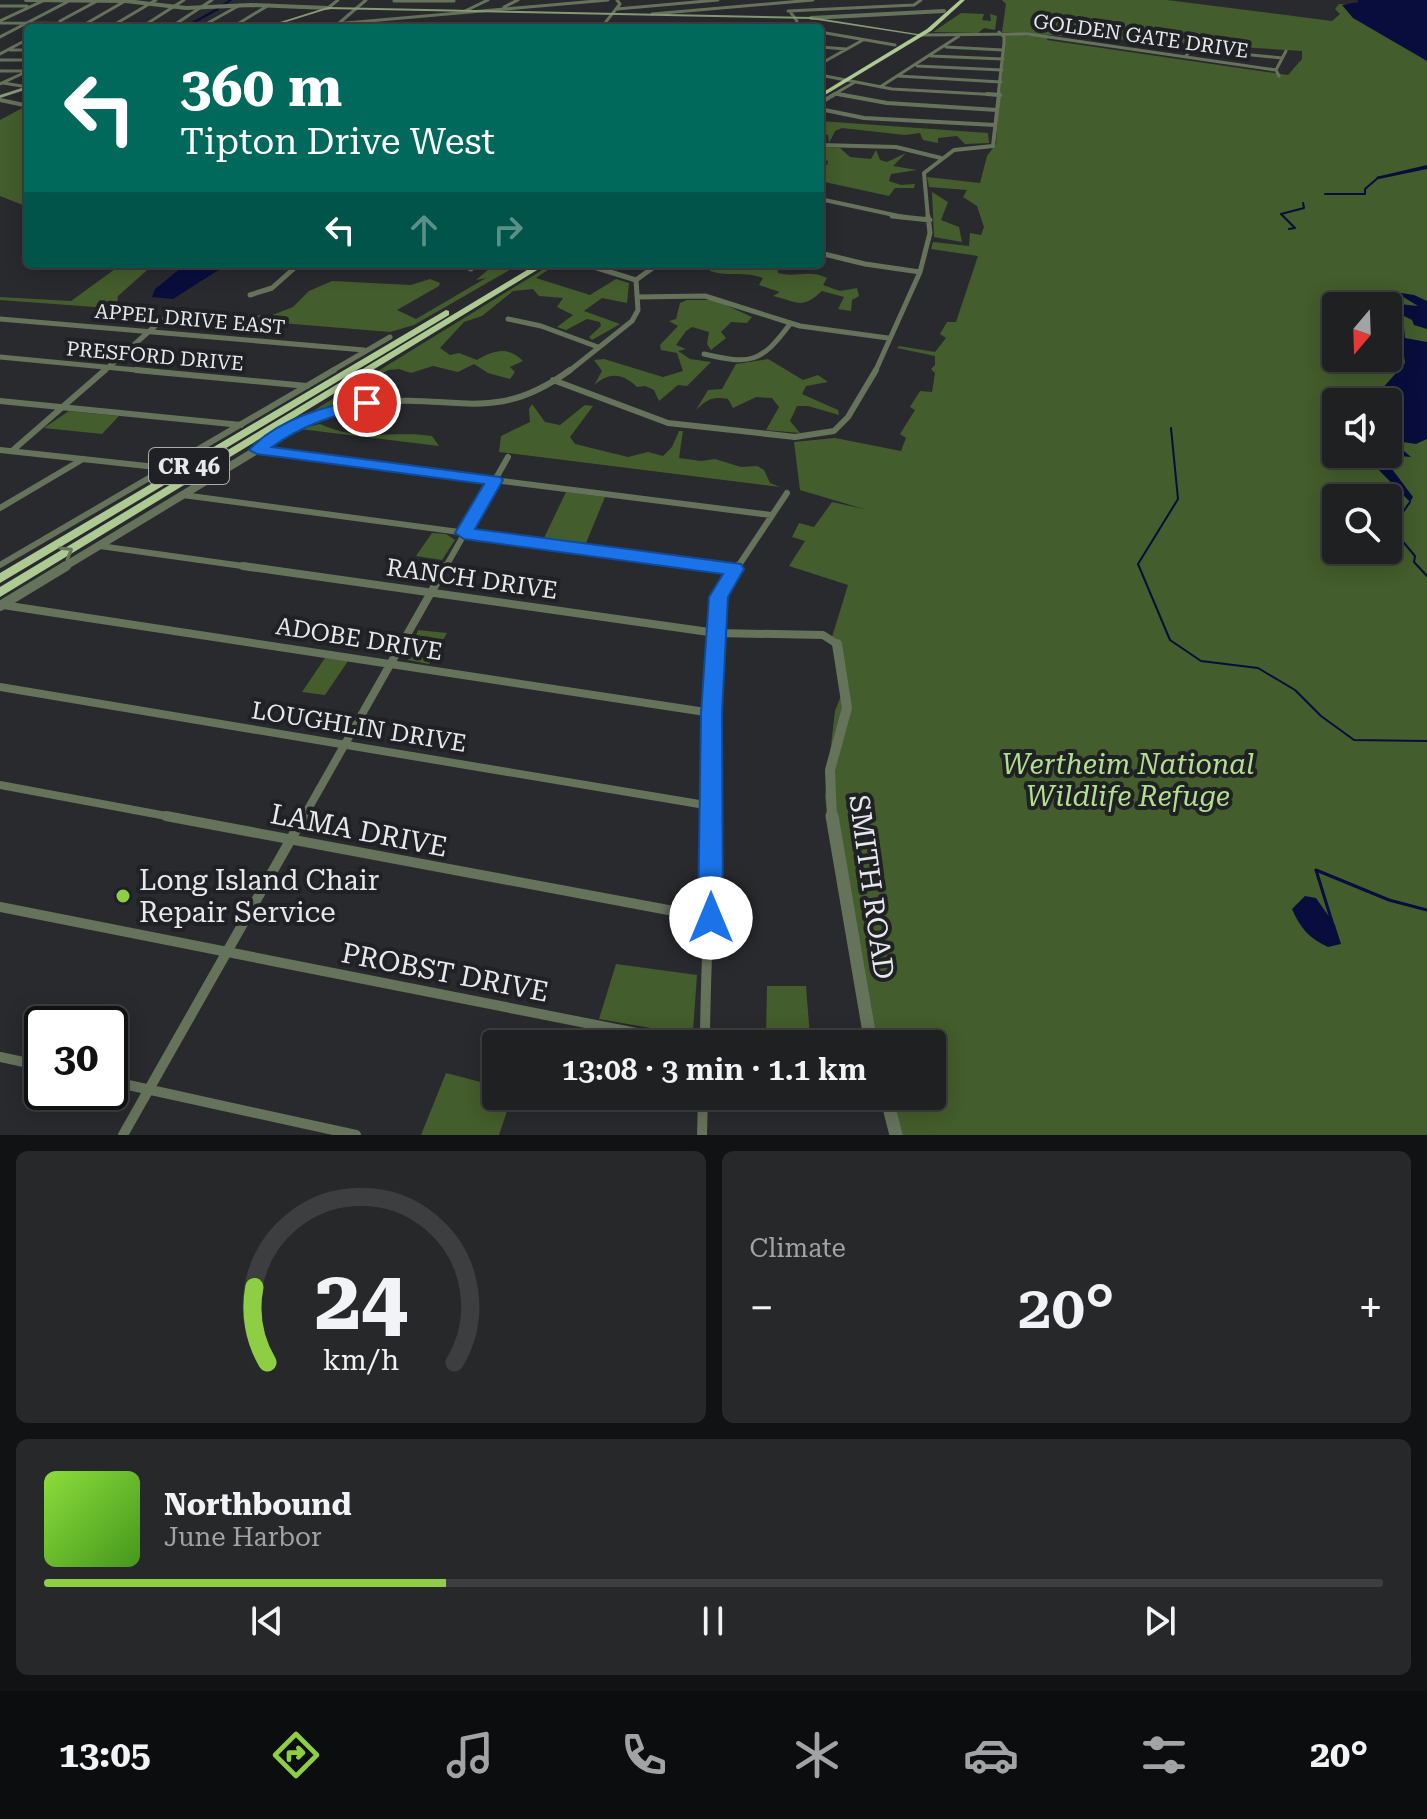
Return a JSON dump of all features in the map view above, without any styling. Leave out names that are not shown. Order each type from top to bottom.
[{"type":"highway","points":[[824,92],[839,79],[914,34],[955,0]]},
{"type":"highway","points":[[824,85],[925,33],[963,0]]},
{"type":"highway","name":"CR 46","points":[[0,579],[372,352],[521,268]]},
{"type":"highway","name":"CR 46","points":[[0,593],[536,268]]},
{"type":"main road","points":[[274,24],[330,4],[462,12],[811,18],[914,34],[925,33]]},
{"type":"main road","points":[[0,98],[24,89]]},
{"type":"street","points":[[26,0],[127,0],[174,7],[330,4],[338,0]]},
{"type":"street","points":[[0,22],[46,0]]},
{"type":"street","points":[[26,23],[70,0]]},
{"type":"street","points":[[56,23],[99,0]]},
{"type":"street","points":[[86,23],[127,0]]},
{"type":"street","points":[[115,24],[156,0]]},
{"type":"street","points":[[146,24],[184,0]]},
{"type":"street","points":[[0,22],[176,24],[212,0]]},
{"type":"street","points":[[340,24],[366,0]]},
{"type":"street","points":[[356,24],[462,12],[488,0]]},
{"type":"street","points":[[498,10],[518,0]]},
{"type":"street","points":[[536,7],[549,0]]},
{"type":"street","points":[[488,11],[608,0]]},
{"type":"street","points":[[604,24],[620,4],[617,0]]},
{"type":"street","points":[[617,9],[718,0]]},
{"type":"street","points":[[771,0],[796,18],[795,24]]},
{"type":"street","points":[[646,15],[813,0]]},
{"type":"street","points":[[788,11],[917,4],[921,0]]},
{"type":"street","points":[[385,9],[394,1],[455,1]]},
{"type":"street","points":[[436,10],[455,1]]},
{"type":"street","points":[[206,24],[240,5]]},
{"type":"street","points":[[238,24],[269,5]]},
{"type":"street","points":[[0,6],[29,6]]},
{"type":"street","points":[[811,18],[944,11]]},
{"type":"street","points":[[0,15],[12,15]]},
{"type":"street","points":[[825,19],[833,17]]},
{"type":"street","points":[[36,18],[38,23]]},
{"type":"street","points":[[0,37],[24,24]]},
{"type":"street","points":[[824,33],[895,45]]},
{"type":"street","name":"GOLDEN GATE DRIVE","points":[[925,33],[1028,34],[1149,48],[1276,70]]},
{"type":"street","points":[[553,380],[668,423],[808,437],[834,431],[844,423],[882,360],[888,338],[920,272],[930,220],[923,178],[927,169],[962,147],[991,146],[1003,59],[1000,33]]},
{"type":"street","points":[[880,87],[961,35]]},
{"type":"street","points":[[824,62],[863,40]]},
{"type":"street","points":[[8,50],[24,41]]},
{"type":"street","points":[[824,47],[846,49]]},
{"type":"street","points":[[944,47],[1003,50]]},
{"type":"street","points":[[1186,56],[1196,49],[1282,58]]},
{"type":"street","points":[[0,52],[24,50]]},
{"type":"street","points":[[1279,76],[1276,70],[1286,51]]},
{"type":"street","points":[[929,56],[1003,59]]},
{"type":"street","points":[[0,60],[24,60]]},
{"type":"street","points":[[915,66],[1002,70]]},
{"type":"street","points":[[0,71],[24,71]]},
{"type":"street","points":[[1,83],[24,73]]},
{"type":"street","points":[[824,76],[880,87],[1000,95]]},
{"type":"street","points":[[898,76],[1001,82]]},
{"type":"street","points":[[824,103],[855,82]]},
{"type":"street","points":[[1,83],[24,86]]},
{"type":"street","points":[[836,94],[887,103],[997,110]]},
{"type":"street","points":[[0,98],[24,105]]},
{"type":"street","points":[[824,107],[864,118],[995,125]]},
{"type":"street","points":[[824,145],[901,148],[941,158]]},
{"type":"street","points":[[824,200],[894,216],[930,220]]},
{"type":"street","points":[[824,254],[920,272]]},
{"type":"street","points":[[250,295],[272,288],[294,268]]},
{"type":"street","points":[[598,268],[638,279]]},
{"type":"street","points":[[608,268],[638,279]]},
{"type":"street","points":[[1,605],[257,450],[291,426],[349,406],[390,401],[488,405],[528,396],[632,321],[638,310],[638,279],[653,268]]},
{"type":"street","points":[[637,297],[705,296],[790,324],[888,338]]},
{"type":"street","name":"APPEL DRIVE EAST","points":[[0,319],[372,352]]},
{"type":"street","points":[[508,319],[541,326],[598,347]]},
{"type":"street","points":[[12,451],[162,320]]},
{"type":"street","points":[[704,354],[733,362],[757,359],[769,353],[790,324]]},
{"type":"street","points":[[0,565],[307,386],[372,352],[390,337]]},
{"type":"street","name":"PRESFORD DRIVE","points":[[0,357],[307,386]]},
{"type":"street","points":[[0,401],[242,425]]},
{"type":"street","points":[[0,450],[166,468]]},
{"type":"street","points":[[257,450],[771,515]]},
{"type":"street","points":[[123,1135],[508,457]]},
{"type":"street","points":[[0,508],[83,459]]},
{"type":"street","points":[[705,1030],[705,973],[711,918],[712,713],[718,597],[787,493]]},
{"type":"street","points":[[183,495],[735,569]]},
{"type":"street","name":"RANCH DRIVE","points":[[100,546],[716,633],[823,635],[837,644]]},
{"type":"street","name":"ADOBE DRIVE","points":[[1,605],[712,713]]},
{"type":"street","name":"SMITH ROAD","points":[[837,644],[847,708],[830,770],[833,834],[868,1030]]},
{"type":"street","name":"LOUGHLIN DRIVE","points":[[0,687],[711,806]]},
{"type":"street","name":"LAMA DRIVE","points":[[0,785],[711,918]]},
{"type":"street","name":"PROBST DRIVE","points":[[0,907],[622,1030]]},
{"type":"street","points":[[0,1057],[24,1062]]},
{"type":"street","points":[[128,1085],[356,1135]]},
{"type":"street","points":[[702,1135],[703,1110]]},
{"type":"street","points":[[890,1110],[896,1135]]},
{"type":"green space","name":"Wertheim National Wildlife Refuge","points":[[1002,0],[1167,0],[1332,21],[1340,14],[1335,9],[1339,4],[1427,7],[1427,1135],[901,1135],[894,1110],[946,1110],[946,1030],[871,1030],[843,918],[825,797],[835,711],[846,683],[832,637],[848,585],[789,566],[805,541],[792,537],[799,523],[814,527],[832,502],[864,509],[800,490],[794,442],[835,438],[901,451],[906,438],[900,434],[915,410],[910,407],[920,391],[932,392],[935,373],[931,369],[935,365],[935,356],[897,348],[935,352],[946,338],[940,334],[947,322],[956,322],[978,256],[931,249],[933,242],[969,246],[970,233],[981,235],[984,227],[977,206],[963,197],[967,190],[929,187],[927,177],[980,183],[987,156],[996,144],[1004,34],[1048,37],[1047,40],[1288,75],[1302,59],[1302,51],[1002,32],[1006,4]]},
{"type":"green space","points":[[961,13],[984,14],[982,20],[991,21],[990,14],[997,16],[995,30],[984,28],[978,33],[933,32]]},
{"type":"green space","points":[[24,107],[24,205],[0,196],[0,120]]},
{"type":"green space","points":[[824,121],[988,133],[989,143],[965,144],[957,136],[938,138],[938,143],[923,140],[920,133],[905,135],[842,128],[835,131],[829,143],[828,135],[824,134]]},
{"type":"green space","points":[[824,147],[840,148],[850,157],[871,159],[876,150],[880,160],[887,162],[906,153],[893,166],[917,170],[891,174],[889,181],[901,185],[915,184],[914,188],[895,188],[889,196],[824,182],[824,165],[828,161],[824,160]]},
{"type":"green space","points":[[932,192],[948,202],[941,220],[959,227],[962,242],[934,237]]},
{"type":"green space","points":[[116,268],[150,268],[118,296],[117,304],[122,309],[0,300],[0,297],[71,301]]},
{"type":"green space","points":[[490,268],[513,268],[414,325],[390,332],[171,314],[180,310],[270,316],[293,307],[309,291],[332,281],[411,285],[430,279],[440,283],[397,310],[416,319],[486,278],[476,280]]},
{"type":"green space","points":[[545,268],[551,268],[536,278],[590,295],[616,279],[629,283],[627,303],[602,298],[584,311],[620,324],[592,340],[589,337],[601,326],[600,322],[587,319],[566,330],[557,327],[573,315],[557,307],[563,298],[539,296],[533,289],[513,291],[482,316],[464,322],[440,348],[450,355],[459,353],[477,360],[495,352],[512,353],[523,361],[510,367],[515,372],[510,379],[488,373],[474,364],[458,372],[433,366],[411,373],[399,369],[388,370],[360,388],[371,395],[313,411]]},
{"type":"green space","points":[[711,268],[778,268],[778,273],[790,275],[821,275],[827,278],[823,285],[840,291],[857,288],[859,296],[852,300],[851,311],[838,309],[844,297],[822,291],[804,303],[794,302],[773,296],[780,292],[759,285],[763,278],[710,271]]},
{"type":"green space","points":[[715,300],[752,317],[747,323],[731,322],[721,332],[726,338],[711,350],[707,344],[709,332],[692,327],[686,331],[676,345],[686,349],[678,351],[690,359],[711,362],[687,386],[678,385],[659,401],[654,390],[637,387],[621,377],[611,376],[594,385],[602,371],[594,360],[604,359],[663,377],[683,371],[677,353],[661,350],[660,345],[678,326],[669,321],[676,319],[680,303]]},
{"type":"green space","points":[[768,359],[803,380],[818,375],[828,382],[806,386],[802,394],[838,410],[839,415],[797,406],[790,421],[800,433],[766,430],[779,407],[772,398],[756,397],[733,408],[728,399],[714,398],[696,410],[708,390],[722,389],[736,364]]},
{"type":"green space","points":[[532,404],[545,422],[560,425],[585,405],[593,406],[570,437],[575,444],[628,457],[648,452],[663,456],[672,447],[679,431],[683,431],[679,458],[715,459],[741,467],[757,466],[764,470],[770,483],[780,487],[499,452],[501,436],[530,422],[529,409]]},
{"type":"green space","points":[[69,411],[119,416],[102,434],[44,428]]},
{"type":"green space","points":[[320,424],[363,435],[432,436],[439,446],[300,429]]},
{"type":"green space","points":[[566,492],[605,497],[586,543],[544,538]]},
{"type":"green space","points":[[432,533],[446,534],[455,540],[442,560],[416,556]]},
{"type":"green space","points":[[418,630],[447,633],[429,664],[408,660]]},
{"type":"green space","points":[[325,658],[348,661],[325,695],[302,692]]},
{"type":"green space","points":[[616,964],[697,975],[693,1030],[663,1030],[599,1019]]},
{"type":"green space","points":[[767,986],[806,986],[809,1030],[766,1030]]},
{"type":"green space","points":[[446,1073],[482,1082],[482,1110],[507,1110],[499,1135],[421,1135]]},
{"type":"shaded area","points":[[1357,0],[1427,0],[1427,61],[1353,18],[1342,5],[1359,2]]},
{"type":"shaded area","points":[[181,268],[222,268],[173,299],[152,297],[155,289]]},
{"type":"shaded area","points":[[1402,293],[1427,301],[1427,329],[1414,325],[1412,320],[1402,315],[1402,304],[1418,306],[1402,296]]},
{"type":"shaded area","points":[[1402,326],[1405,338],[1427,342],[1427,439],[1416,444],[1402,441],[1402,388],[1383,388],[1397,372],[1402,372]]},
{"type":"shaded area","points":[[1377,468],[1391,468],[1413,497],[1410,502],[1402,494],[1402,484],[1392,484]]},
{"type":"shaded area","points":[[1305,896],[1316,898],[1335,925],[1341,944],[1328,947],[1302,927],[1292,909]]},
{"type":"waterway","points":[[224,4],[231,0]]},
{"type":"waterway","points":[[190,24],[218,9]]},
{"type":"waterway","points":[[1379,177],[1427,167]]},
{"type":"waterway","points":[[1325,194],[1365,194],[1365,189],[1379,177]]},
{"type":"waterway","points":[[1289,229],[1295,228],[1281,214],[1304,208],[1303,203]]},
{"type":"waterway","points":[[1171,428],[1178,499],[1138,564],[1170,640],[1201,661],[1258,668],[1295,690],[1321,716],[1354,740],[1427,741]]},
{"type":"waterway","points":[[1402,512],[1410,502]]},
{"type":"waterway","points":[[1402,541],[1415,556],[1414,562],[1427,576]]},
{"type":"waterway","points":[[1333,925],[1316,870],[1389,900],[1427,910]]},
{"type":"place","name":"Long Island Chair Repair Service","points":[[123,896]]},
{"type":"route","points":[[367,403],[332,410],[291,426],[257,450],[495,480],[464,533],[735,569],[718,597],[712,713],[711,918]]}]
